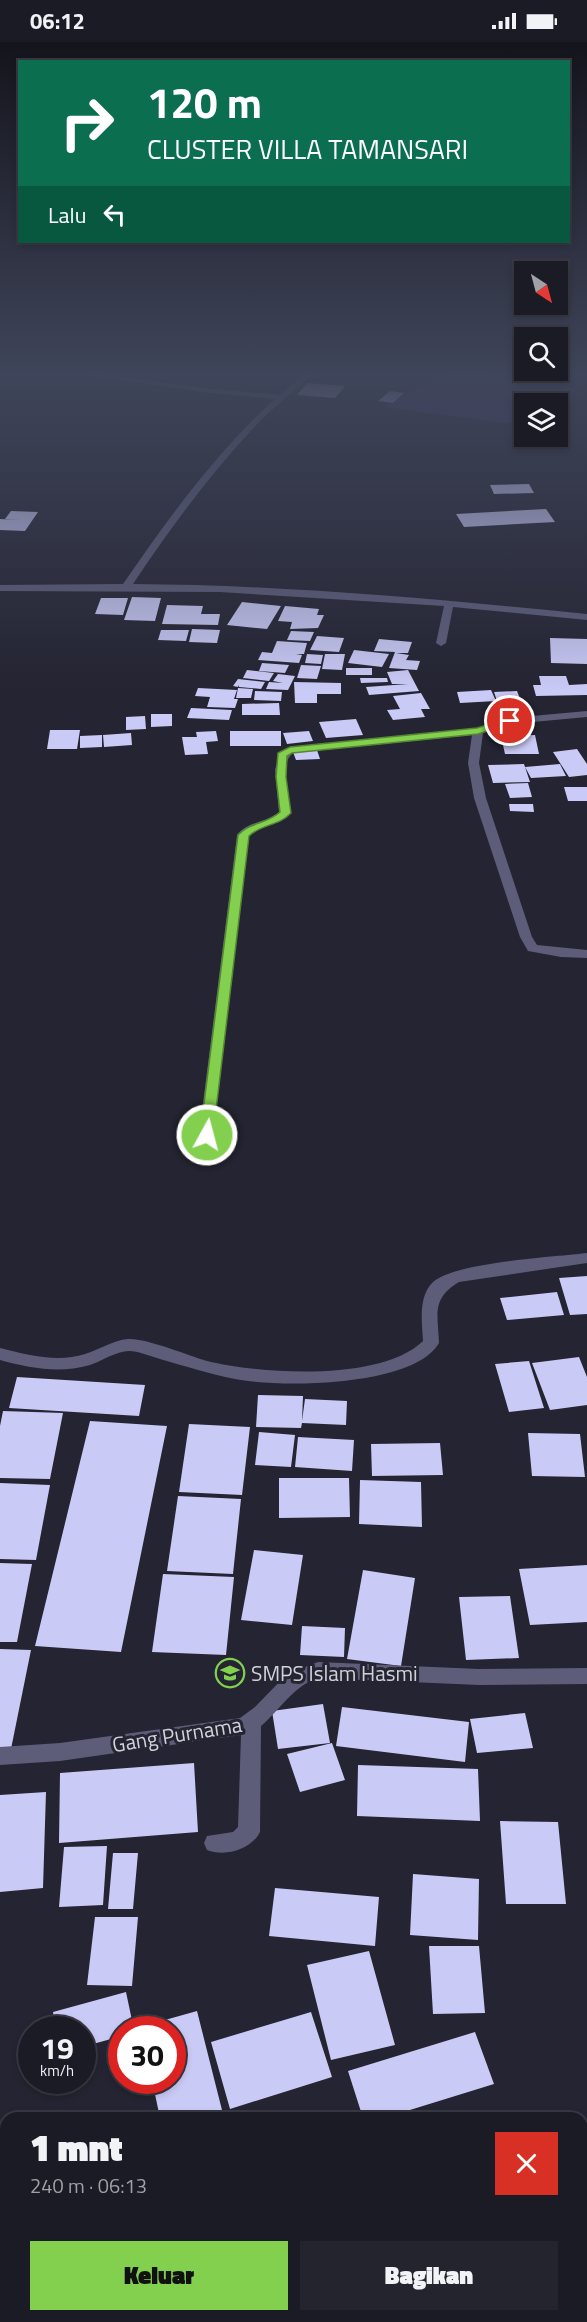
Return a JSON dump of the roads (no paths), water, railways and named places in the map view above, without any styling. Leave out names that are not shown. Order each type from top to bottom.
[{"type":"street","points":[[126,587],[157,541],[207,479]]},
{"type":"street","points":[[0,588],[126,587],[449,603],[587,617]]},
{"type":"street","points":[[441,643],[449,603]]},
{"type":"street","points":[[207,1135],[243,835],[251,828],[277,820],[285,813],[281,777],[282,755],[290,750],[478,731],[510,721],[587,714]]},
{"type":"street","points":[[478,731],[473,742],[475,776],[480,798],[526,936],[533,948],[561,953],[587,954]]},
{"type":"street","points":[[0,1354],[35,1364],[75,1363],[116,1347],[130,1345],[233,1373],[254,1376],[308,1377],[380,1369],[412,1359],[429,1348],[431,1343],[430,1302],[438,1287],[454,1277],[587,1258]]},
{"type":"street","name":"Gang Purnama","points":[[0,1756],[60,1752],[243,1726],[251,1723],[282,1689],[303,1674],[318,1670],[479,1677],[587,1676]]},
{"type":"street","points":[[215,1844],[237,1841],[249,1832],[251,1723]]},
{"type":"place","name":"SMPS Islam Hasmi","points":[[230,1673]]}]
